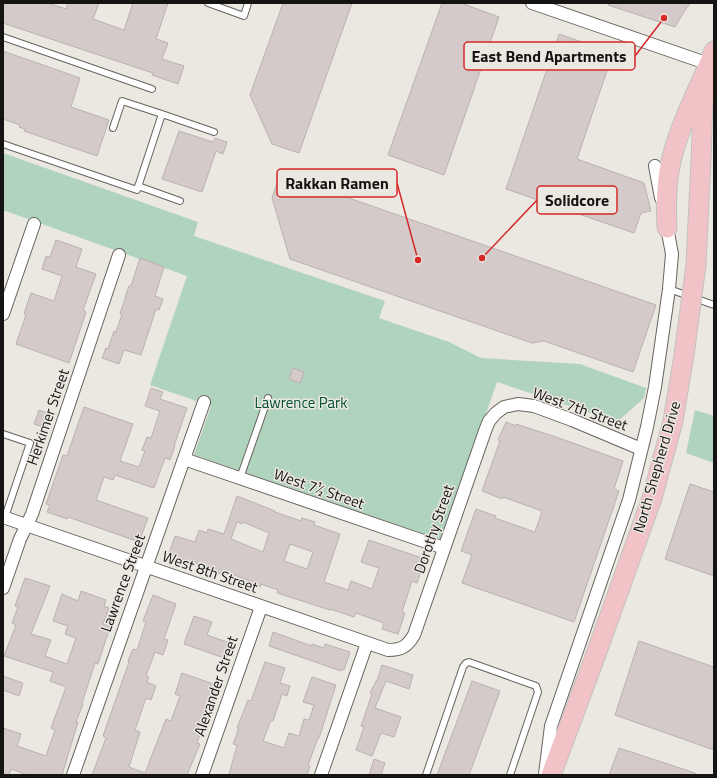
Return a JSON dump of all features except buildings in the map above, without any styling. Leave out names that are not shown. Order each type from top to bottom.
[{"type":"main road","name":"North Shepherd Drive","points":[[551,775],[652,498],[673,421],[684,355],[696,265],[704,99],[712,62]]},
{"type":"main road","points":[[667,228],[666,206],[668,178],[673,153],[712,62]]},
{"type":"street","points":[[532,3],[712,62]]},
{"type":"street","name":"North Shepherd Drive","points":[[545,775],[552,726],[629,500],[647,428],[655,387],[669,289],[672,254],[655,166]]},
{"type":"street","points":[[3,314],[34,224]]},
{"type":"street","name":"Herkimer Street","points":[[3,588],[20,539],[32,514],[119,255]]},
{"type":"street","name":"Lawrence Street","points":[[73,775],[204,402]]},
{"type":"street","name":"West 7th Street","points":[[489,421],[504,407],[518,404],[534,406],[641,449]]},
{"type":"street","name":"Dorothy Street","points":[[407,646],[414,635],[489,421]]},
{"type":"street","name":"West 7½ Street","points":[[184,459],[444,548]]},
{"type":"street","name":"West 8th Street","points":[[4,517],[388,650],[396,650],[407,646]]},
{"type":"street","name":"Alexander Street","points":[[202,775],[261,607]]},
{"type":"street","points":[[321,775],[367,643]]},
{"type":"lane","points":[[208,3],[244,16],[248,3]]},
{"type":"lane","points":[[3,37],[152,89]]},
{"type":"lane","points":[[113,128],[122,101],[214,132]]},
{"type":"lane","points":[[3,144],[137,190],[162,114]]},
{"type":"lane","points":[[138,186],[180,201]]},
{"type":"lane","points":[[669,289],[714,305]]},
{"type":"lane","points":[[240,478],[268,398]]},
{"type":"lane","points":[[3,434],[30,443],[4,517]]},
{"type":"lane","points":[[426,775],[463,667],[469,662],[538,688],[538,692],[510,775]]},
{"type":"green space","name":"Lawrence Park","points":[[3,153],[198,222],[194,236],[385,301],[379,318],[449,342],[481,358],[580,364],[646,388],[644,398],[617,422],[497,382],[442,540],[194,455],[211,406],[150,385],[187,276],[3,210]]},
{"type":"green space","points":[[695,410],[714,416],[714,463],[686,453]]},
{"type":"place","name":"East Bend Apartments","points":[[664,18]]},
{"type":"place","name":"Solidcore","points":[[482,258]]},
{"type":"place","name":"Rakkan Ramen","points":[[418,260]]}]
